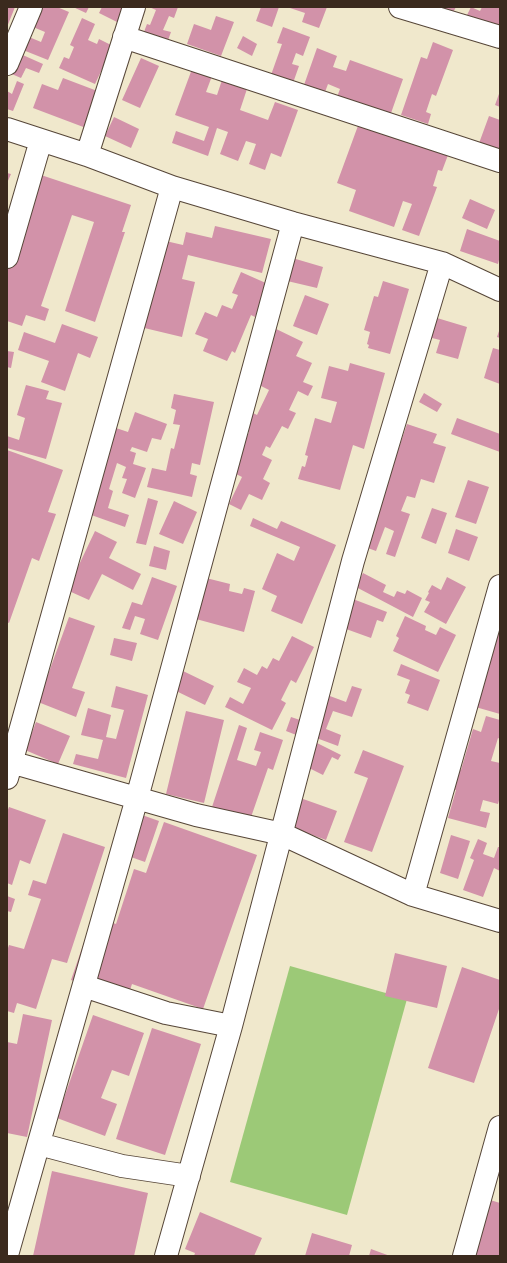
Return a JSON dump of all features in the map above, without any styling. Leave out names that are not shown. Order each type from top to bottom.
[{"type":"street","points":[[7,64],[31,7]]},
{"type":"street","points":[[87,155],[134,7]]},
{"type":"street","points":[[400,7],[500,37]]},
{"type":"street","points":[[124,37],[500,161]]},
{"type":"street","points":[[7,129],[87,155],[172,186],[293,223],[442,263],[500,290]]},
{"type":"street","points":[[7,257],[41,140]]},
{"type":"street","points":[[172,186],[8,767],[137,798],[196,815],[282,834],[413,895],[500,921]]},
{"type":"street","points":[[7,1255],[137,798],[293,223]]},
{"type":"street","points":[[166,1256],[231,1026],[353,561],[442,263]]},
{"type":"street","points":[[413,895],[500,586]]},
{"type":"street","points":[[84,986],[166,1013],[231,1026]]},
{"type":"street","points":[[464,1256],[500,1127]]},
{"type":"street","points":[[39,1144],[122,1166],[189,1176]]},
{"type":"green space","points":[[290,966],[407,999],[347,1215],[230,1182]]},
{"type":"building","points":[[7,7],[15,7],[7,27]]},
{"type":"building","points":[[42,7],[57,7],[69,12],[48,60],[23,50],[29,37],[41,42],[45,32],[33,27]]},
{"type":"building","points":[[73,7],[89,7],[86,13]]},
{"type":"building","points":[[102,7],[128,7],[119,23],[99,13]]},
{"type":"building","points":[[149,7],[178,7],[174,18],[169,16],[163,30],[171,32],[166,46],[142,37],[147,24],[150,25],[156,10]]},
{"type":"building","points":[[261,7],[279,7],[272,27],[256,21]]},
{"type":"building","points":[[287,7],[327,7],[319,28],[302,22],[305,13]]},
{"type":"building","points":[[440,7],[456,7],[451,16],[438,11]]},
{"type":"building","points":[[471,7],[480,11],[482,7],[500,7],[500,35],[466,17]]},
{"type":"building","points":[[216,16],[234,22],[221,56],[187,44],[194,24],[211,30]]},
{"type":"building","points":[[82,18],[95,24],[88,40],[97,44],[99,39],[113,46],[95,84],[59,68],[64,57],[69,59],[74,47],[70,45]]},
{"type":"building","points":[[283,27],[310,37],[303,56],[296,53],[292,64],[299,66],[293,83],[271,75],[282,44],[277,43]]},
{"type":"building","points":[[243,36],[257,44],[252,56],[237,48]]},
{"type":"building","points":[[433,42],[453,50],[436,96],[432,94],[426,112],[431,114],[428,124],[401,115],[421,57],[427,59]]},
{"type":"building","points":[[7,48],[43,64],[39,73],[26,68],[21,78],[7,72]]},
{"type":"building","points":[[317,48],[337,56],[333,67],[346,71],[350,60],[403,79],[390,116],[337,97],[340,89],[328,84],[325,92],[304,85]]},
{"type":"building","points":[[141,58],[159,66],[140,108],[122,100]]},
{"type":"building","points":[[192,69],[212,76],[206,92],[217,95],[222,80],[247,89],[240,110],[268,120],[275,102],[298,110],[281,157],[271,153],[265,170],[249,164],[256,144],[246,141],[238,161],[220,154],[228,132],[217,128],[208,156],[172,143],[176,131],[204,141],[209,127],[175,115]]},
{"type":"building","points":[[63,78],[100,92],[86,128],[33,108],[42,84],[58,90]]},
{"type":"building","points":[[17,81],[24,84],[13,111],[7,109],[7,91],[12,94]]},
{"type":"building","points":[[500,91],[500,107],[495,105]]},
{"type":"building","points":[[489,116],[500,120],[500,154],[478,146]]},
{"type":"building","points":[[114,117],[139,129],[131,148],[105,136]]},
{"type":"building","points":[[359,123],[448,155],[442,171],[438,170],[433,186],[437,187],[419,236],[402,230],[412,204],[403,201],[394,227],[349,211],[356,190],[337,183]]},
{"type":"building","points":[[7,173],[11,174],[7,183]]},
{"type":"building","points":[[38,174],[131,205],[122,232],[125,232],[95,322],[65,311],[94,222],[72,215],[41,306],[49,309],[45,321],[26,315],[22,326],[7,321],[7,268]]},
{"type":"building","points":[[470,199],[495,210],[487,229],[462,218]]},
{"type":"building","points":[[215,226],[271,239],[262,273],[188,255],[182,279],[195,282],[182,337],[136,326],[157,239],[183,245],[186,232],[212,238]]},
{"type":"building","points":[[467,229],[500,241],[500,256],[498,264],[460,251]]},
{"type":"building","points":[[289,257],[323,267],[317,288],[283,280]]},
{"type":"building","points":[[241,272],[268,284],[255,317],[251,315],[235,353],[232,351],[227,361],[203,351],[208,339],[195,334],[205,312],[217,317],[222,305],[232,309],[238,295],[232,293]]},
{"type":"building","points":[[383,281],[409,289],[390,354],[368,348],[369,345],[367,344],[370,332],[364,330],[374,296],[378,297]]},
{"type":"building","points":[[305,295],[329,304],[317,335],[293,326]]},
{"type":"building","points":[[417,312],[467,327],[458,359],[436,353],[440,340],[420,335]]},
{"type":"building","points":[[62,324],[98,337],[90,358],[78,353],[65,391],[41,382],[49,361],[18,350],[24,332],[55,343]]},
{"type":"building","points":[[272,327],[303,342],[296,356],[312,363],[303,382],[313,386],[308,396],[298,391],[289,410],[296,413],[288,429],[282,426],[270,448],[266,446],[262,455],[272,460],[263,479],[270,483],[262,500],[249,494],[241,510],[229,504],[242,477],[230,471],[249,432],[241,428],[249,411],[257,415],[269,390],[257,384]]},
{"type":"building","points":[[500,328],[500,338],[497,337]]},
{"type":"building","points":[[493,348],[500,350],[500,384],[484,378]]},
{"type":"building","points":[[7,351],[14,352],[11,368],[7,367]]},
{"type":"building","points":[[350,363],[385,373],[364,449],[353,445],[340,490],[298,479],[302,466],[305,467],[308,456],[305,455],[315,418],[331,423],[337,402],[321,398],[329,366],[348,371]]},
{"type":"building","points":[[26,385],[49,391],[46,399],[62,403],[46,459],[7,448],[7,436],[19,440],[25,418],[17,415]]},
{"type":"building","points":[[424,393],[442,404],[437,412],[419,402]]},
{"type":"building","points":[[174,394],[214,402],[200,465],[192,463],[190,474],[197,476],[192,497],[147,487],[152,468],[166,471],[171,448],[174,449],[180,425],[173,424],[176,410],[171,408]]},
{"type":"building","points":[[135,412],[167,424],[161,440],[152,438],[147,452],[132,447],[130,451],[136,453],[133,464],[146,468],[135,498],[122,493],[127,479],[122,478],[126,467],[117,463],[109,489],[113,491],[108,508],[129,515],[125,527],[80,511],[110,426],[128,432]]},
{"type":"building","points":[[457,418],[500,434],[500,452],[451,434]]},
{"type":"building","points":[[407,424],[437,434],[433,443],[446,447],[434,483],[421,479],[415,498],[407,496],[401,511],[410,514],[395,557],[386,554],[394,531],[385,527],[376,551],[365,547]]},
{"type":"building","points":[[7,450],[63,470],[48,512],[56,514],[39,561],[32,558],[9,623],[7,622]]},
{"type":"building","points":[[468,480],[489,487],[476,524],[455,517]]},
{"type":"building","points":[[148,498],[158,501],[146,545],[136,543]]},
{"type":"building","points":[[174,501],[197,512],[183,544],[159,534]]},
{"type":"building","points":[[432,508],[447,513],[436,544],[421,538]]},
{"type":"building","points":[[253,518],[277,529],[281,521],[336,545],[302,624],[271,611],[277,596],[262,589],[277,553],[294,561],[300,547],[250,526]]},
{"type":"building","points":[[456,529],[478,537],[469,561],[448,553]]},
{"type":"building","points":[[95,531],[117,542],[109,558],[141,574],[133,590],[102,574],[89,600],[60,587],[77,569]]},
{"type":"building","points":[[154,546],[170,551],[166,570],[149,566]]},
{"type":"building","points":[[363,573],[386,585],[383,592],[394,597],[397,591],[405,594],[407,590],[422,598],[413,617],[356,587]]},
{"type":"building","points":[[152,577],[177,586],[158,640],[140,634],[145,619],[135,616],[130,630],[122,628],[132,602],[142,605]]},
{"type":"building","points":[[447,577],[466,587],[446,624],[424,612],[430,602],[425,600],[432,585],[441,590]]},
{"type":"building","points":[[206,578],[230,584],[229,591],[242,594],[244,588],[255,591],[244,632],[196,619]]},
{"type":"building","points":[[345,596],[387,612],[383,622],[377,620],[371,638],[335,625]]},
{"type":"building","points":[[500,596],[500,714],[472,706]]},
{"type":"building","points":[[405,616],[426,626],[425,630],[436,635],[440,627],[456,635],[438,672],[393,651],[399,638],[396,636]]},
{"type":"building","points":[[69,617],[95,626],[72,688],[85,692],[76,717],[38,702]]},
{"type":"building","points":[[292,636],[314,647],[296,683],[291,680],[281,700],[286,703],[272,730],[225,707],[230,697],[243,704],[251,688],[237,682],[244,668],[257,675],[262,666],[267,669],[273,658],[279,661]]},
{"type":"building","points":[[114,638],[137,643],[132,661],[110,655]]},
{"type":"building","points":[[401,664],[440,680],[428,711],[407,703],[410,695],[405,693],[410,680],[397,675]]},
{"type":"building","points":[[183,671],[214,686],[205,705],[174,690]]},
{"type":"building","points":[[116,686],[148,695],[126,778],[73,764],[76,754],[98,759],[103,740],[81,735],[88,708],[111,715],[106,737],[116,739],[124,710],[111,707]]},
{"type":"building","points":[[352,686],[362,689],[352,717],[333,711],[326,729],[341,735],[338,746],[311,736],[304,738],[286,731],[291,717],[300,720],[311,689],[346,702]]},
{"type":"building","points":[[186,711],[224,720],[204,803],[166,794]]},
{"type":"building","points":[[486,716],[500,720],[500,739],[498,738],[491,761],[500,763],[500,797],[498,804],[483,800],[480,811],[490,813],[486,828],[448,818],[456,790],[442,786],[448,766],[461,770],[473,729],[481,732]]},
{"type":"building","points":[[36,722],[70,736],[58,764],[25,750]]},
{"type":"building","points":[[239,725],[247,728],[237,760],[256,766],[261,752],[254,750],[260,732],[283,740],[273,770],[268,768],[250,820],[212,807]]},
{"type":"building","points":[[313,741],[341,755],[338,760],[332,757],[323,775],[301,764]]},
{"type":"building","points":[[363,750],[404,766],[372,852],[344,842],[368,778],[354,773]]},
{"type":"building","points":[[289,794],[337,811],[326,840],[279,823]]},
{"type":"building","points":[[9,807],[46,820],[30,864],[20,860],[12,885],[7,883],[7,812]]},
{"type":"building","points":[[142,815],[159,821],[145,862],[128,856]]},
{"type":"building","points":[[164,822],[257,855],[203,1009],[132,984],[127,999],[71,980],[93,916],[116,924],[134,869],[146,873]]},
{"type":"building","points":[[63,833],[105,847],[67,963],[52,959],[36,1009],[17,1003],[14,1013],[7,1011],[7,951],[9,945],[24,949],[41,899],[28,895],[33,880],[46,884]]},
{"type":"building","points":[[451,835],[470,841],[458,879],[440,873]]},
{"type":"building","points":[[478,839],[487,843],[483,854],[494,858],[498,847],[500,847],[500,871],[494,868],[483,897],[463,890],[474,860],[470,858]]},
{"type":"building","points":[[7,896],[15,899],[11,912],[7,911]]},
{"type":"building","points":[[395,953],[447,966],[437,1008],[385,996]]},
{"type":"building","points":[[462,967],[500,980],[500,1006],[474,1083],[428,1068]]},
{"type":"building","points":[[23,1014],[52,1020],[27,1137],[7,1133],[7,1042],[17,1044]]},
{"type":"building","points":[[93,1015],[144,1033],[129,1076],[112,1070],[101,1098],[117,1104],[105,1136],[57,1118]]},
{"type":"building","points":[[152,1028],[201,1044],[165,1155],[116,1139]]},
{"type":"building","points":[[52,1171],[148,1193],[134,1256],[33,1256]]},
{"type":"building","points":[[477,1196],[500,1203],[500,1256],[460,1256]]},
{"type":"building","points":[[200,1212],[262,1238],[254,1256],[194,1256],[195,1253],[185,1249]]},
{"type":"building","points":[[312,1233],[352,1245],[349,1256],[305,1256]]},
{"type":"building","points":[[371,1249],[390,1256],[369,1256]]}]
